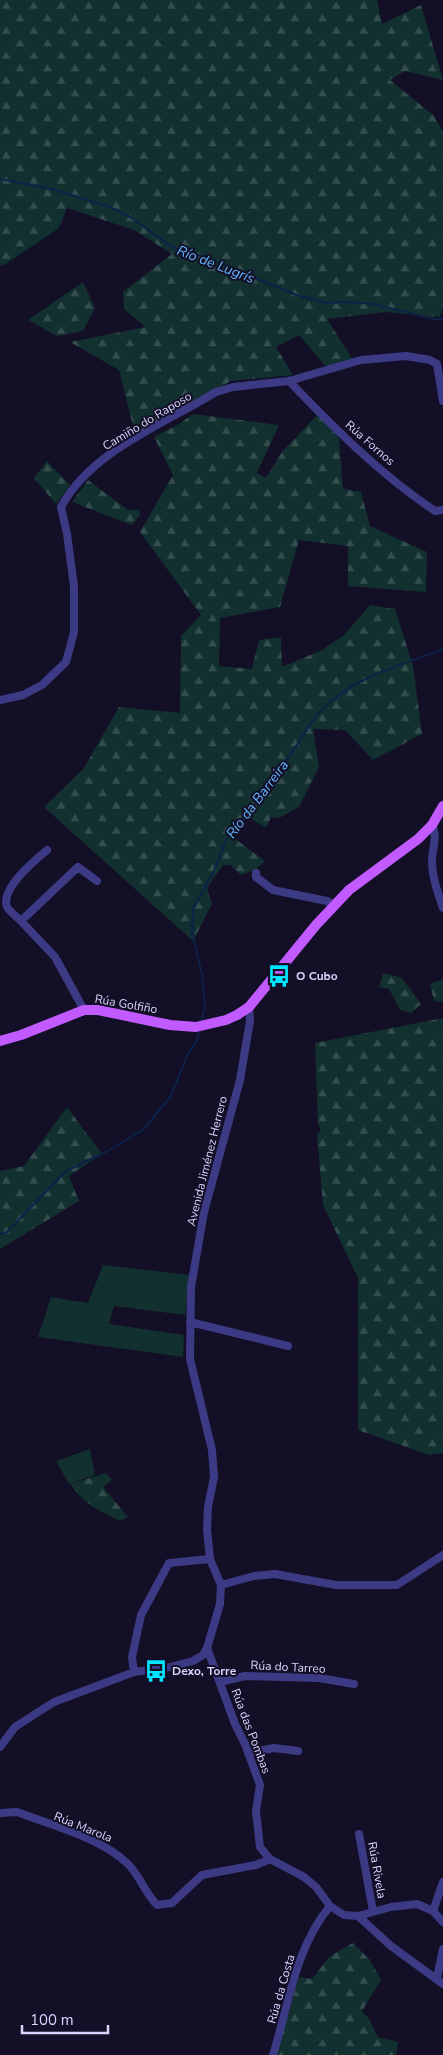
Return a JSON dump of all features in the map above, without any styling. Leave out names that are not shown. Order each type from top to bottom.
[{"type":"main road","points":[[249,1007],[334,905],[349,890],[418,838],[432,825],[443,806]]},
{"type":"main road","name":"Rúa Golfiño","points":[[0,1041],[21,1035],[84,1010],[98,1010],[170,1025],[196,1027],[232,1018],[249,1007]]},
{"type":"street","points":[[289,381],[361,360],[406,356],[430,360],[437,364],[443,401]]},
{"type":"street","name":"Camiño do Raposo","points":[[0,700],[23,695],[42,685],[66,662],[74,632],[74,586],[67,534],[61,507],[70,491],[83,476],[111,453],[216,392],[233,386],[289,381]]},
{"type":"street","name":"Rúa Fornos","points":[[289,381],[346,438],[393,478],[435,511],[443,510]]},
{"type":"street","points":[[432,825],[435,839],[432,862],[436,886],[443,908]]},
{"type":"street","points":[[47,850],[28,866],[8,891],[6,902],[8,908],[55,957],[84,1010]]},
{"type":"street","points":[[21,921],[78,868],[97,881]]},
{"type":"street","points":[[256,873],[256,877],[260,881],[273,890],[327,901],[334,905]]},
{"type":"street","name":"Avenida Jiménez Herrero","points":[[207,1648],[220,1604],[221,1585],[210,1559],[207,1529],[208,1507],[214,1477],[212,1450],[190,1360],[191,1287],[213,1177],[240,1080],[250,1022],[249,1007]]},
{"type":"street","points":[[190,1322],[288,1346]]},
{"type":"street","points":[[221,1585],[254,1576],[275,1574],[336,1585],[397,1585],[443,1554]]},
{"type":"street","points":[[134,1672],[132,1656],[141,1615],[169,1564],[210,1559]]},
{"type":"street","points":[[0,1747],[15,1727],[54,1702],[134,1672],[166,1668],[193,1661],[203,1655],[207,1648]]},
{"type":"street","name":"Rúa das Pombas","points":[[207,1648],[260,1785],[256,1811],[260,1847],[270,1859]]},
{"type":"street","name":"Rúa do Tarreo","points":[[220,1682],[245,1676],[319,1678],[354,1684]]},
{"type":"street","points":[[248,1753],[274,1748],[298,1751]]},
{"type":"street","name":"Rúa Marola","points":[[0,1812],[17,1812],[112,1850],[129,1865],[150,1898],[157,1905],[172,1903],[202,1875],[256,1865],[270,1859]]},
{"type":"street","name":"Rúa Rivela","points":[[359,1834],[373,1911]]},
{"type":"street","points":[[270,1859],[304,1877],[316,1887],[330,1906],[344,1915],[358,1916],[373,1911],[418,1904],[433,1911],[443,1922]]},
{"type":"street","points":[[433,1911],[443,1882]]},
{"type":"street","name":"Rúa da Costa","points":[[273,2055],[296,1968],[316,1923],[330,1906]]},
{"type":"street","points":[[358,1916],[391,1946],[440,1981]]},
{"type":"street","points":[[440,1981],[443,1949]]},
{"type":"green space","points":[[0,0],[377,0],[382,24],[421,5],[443,80],[405,71],[390,80],[433,115],[443,131],[443,307],[440,317],[385,312],[327,319],[353,360],[326,367],[299,335],[276,347],[293,375],[231,381],[135,434],[119,370],[70,342],[146,327],[124,309],[123,292],[172,254],[134,230],[67,208],[59,228],[0,266]]},
{"type":"green space","points":[[83,282],[95,308],[83,331],[57,336],[28,320]]},
{"type":"green space","points":[[193,414],[279,425],[257,473],[266,478],[282,452],[318,414],[339,438],[343,489],[361,492],[370,526],[427,552],[426,592],[348,586],[348,546],[299,540],[280,607],[220,618],[219,666],[252,669],[259,640],[281,637],[282,667],[322,650],[344,635],[370,605],[395,609],[413,666],[422,734],[373,760],[345,730],[313,729],[319,767],[299,807],[279,818],[271,817],[266,828],[250,818],[234,824],[231,828],[234,838],[265,861],[256,869],[241,875],[230,865],[223,865],[207,888],[212,904],[193,941],[44,807],[84,768],[119,707],[180,713],[181,636],[201,615],[140,532],[173,475],[154,437],[179,424]]},
{"type":"green space","points":[[47,461],[70,485],[56,504],[34,478]]},
{"type":"green space","points":[[88,480],[128,510],[139,510],[140,515],[132,525],[72,502]]},
{"type":"green space","points":[[383,973],[402,978],[421,1004],[411,1013],[400,1010],[389,989],[379,987]]},
{"type":"green space","points":[[443,979],[443,1002],[434,1001],[430,984]]},
{"type":"green space","points":[[443,1018],[443,1453],[429,1455],[358,1430],[358,1278],[323,1205],[317,1135],[321,1129],[318,1124],[315,1043]]},
{"type":"green space","points":[[67,1107],[102,1154],[69,1176],[79,1201],[0,1249],[0,1171],[24,1166]]},
{"type":"green space","points":[[103,1265],[190,1275],[185,1315],[114,1306],[109,1324],[184,1335],[183,1357],[38,1337],[51,1297],[88,1303]]},
{"type":"green space","points":[[90,1449],[95,1475],[69,1484],[56,1461]]},
{"type":"green space","points":[[106,1473],[112,1480],[103,1487],[128,1517],[120,1521],[92,1506],[70,1484]]},
{"type":"green space","points":[[353,1943],[370,1960],[381,1980],[362,2011],[369,2019],[378,2037],[398,2042],[396,2055],[276,2055],[299,1977],[312,1979],[330,1956]]},
{"type":"waterway","name":"Río de Lugrís","points":[[0,179],[52,189],[110,207],[132,218],[180,251],[203,256],[296,295],[326,303],[373,304],[434,319],[443,319]]},
{"type":"waterway","name":"Río da Barreira","points":[[201,1021],[205,1007],[202,974],[192,933],[193,909],[214,871],[229,833],[262,797],[318,713],[332,700],[346,690],[377,674],[443,649]]},
{"type":"waterway","name":"Río da Barreira","points":[[0,1234],[7,1232],[66,1171],[108,1151],[144,1129],[171,1096],[187,1056],[197,1040],[199,1031]]},
{"type":"place","name":"O Cubo","points":[[279,976]]},
{"type":"place","name":"Dexo, Torre","points":[[156,1671]]}]
